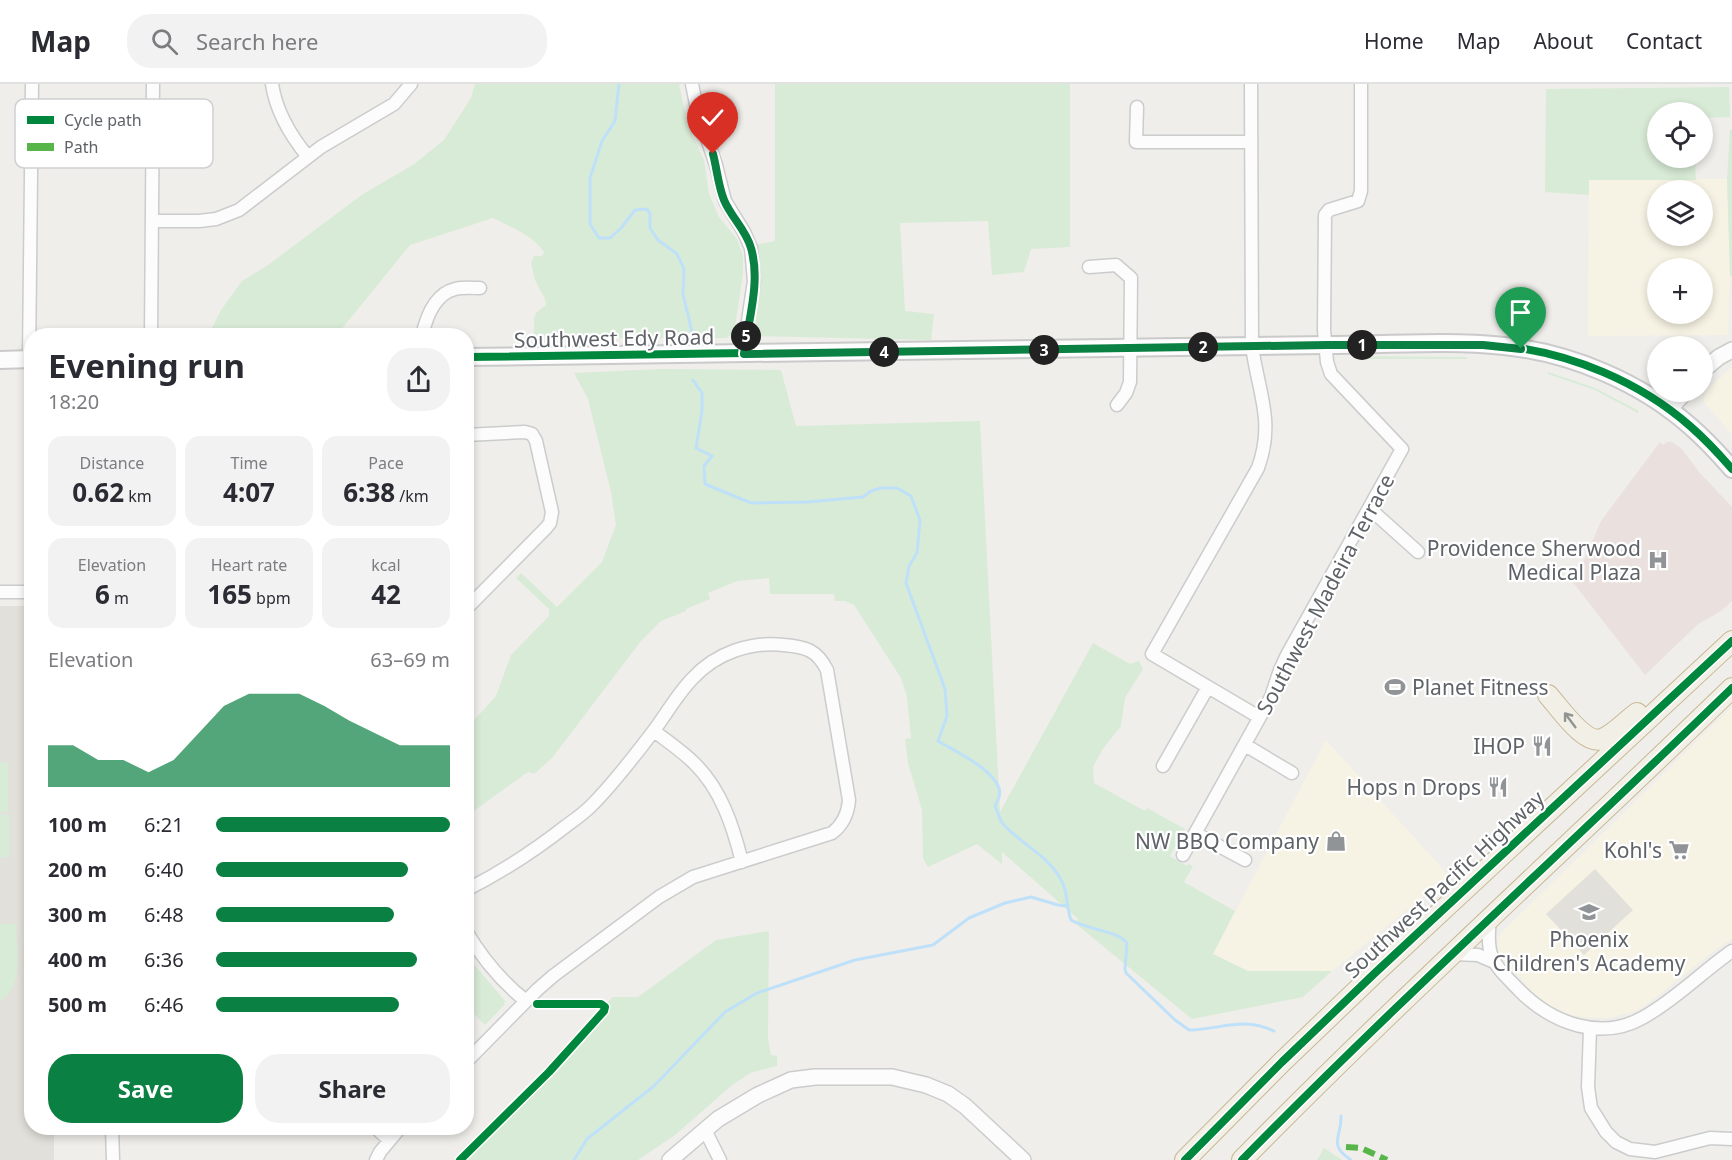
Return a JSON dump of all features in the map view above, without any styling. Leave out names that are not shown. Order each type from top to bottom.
[{"type":"highway","name":"Southwest Pacific Highway","points":[[1185,1160],[1368,980],[1732,641]]},
{"type":"highway","points":[[1242,1160],[1367,1036],[1732,688]]},
{"type":"highway","points":[[1548,695],[1582,734],[1597,740],[1607,736],[1638,712],[1654,712]]},
{"type":"main road","name":"Southwest Edy Road","points":[[474,357],[1327,345],[1483,345],[1535,351],[1605,373],[1669,410],[1690,426],[1732,469]]},
{"type":"main road","points":[[0,360],[24,359]]},
{"type":"street","points":[[32,84],[32,99]]},
{"type":"street","points":[[153,84],[153,99]]},
{"type":"street","points":[[272,84],[281,118],[308,157]]},
{"type":"street","points":[[153,221],[200,221],[216,219],[228,214],[248,203],[337,137],[394,104],[411,84]]},
{"type":"street","points":[[692,84],[697,109],[716,165],[725,201],[751,248],[754,281],[744,354]]},
{"type":"street","points":[[1251,84],[1252,346],[1267,425],[1265,448],[1258,468],[1152,654],[1259,717]]},
{"type":"street","points":[[1327,345],[1324,330],[1325,215],[1329,210],[1358,201],[1361,191],[1361,84]]},
{"type":"street","points":[[1137,107],[1136,142],[1251,142]]},
{"type":"street","points":[[30,328],[31,168]]},
{"type":"street","points":[[151,328],[152,168]]},
{"type":"street","points":[[1089,267],[1116,265],[1131,278],[1130,381],[1126,393],[1117,405]]},
{"type":"street","points":[[425,328],[429,315],[445,294],[455,289],[480,288]]},
{"type":"street","name":"Southwest Madeira Terrace","points":[[1183,855],[1271,697],[1287,655],[1402,449],[1331,374],[1327,362],[1327,345]]},
{"type":"street","points":[[1713,362],[1732,350]]},
{"type":"street","points":[[1669,410],[1676,402]]},
{"type":"street","points":[[474,435],[525,432],[532,434],[536,441],[552,512],[550,523],[474,601]]},
{"type":"street","points":[[1369,508],[1418,552]]},
{"type":"street","points":[[0,592],[24,592]]},
{"type":"street","points":[[474,886],[532,852],[590,807],[624,769],[694,676],[723,657],[743,646],[772,643],[800,646],[812,651],[822,659],[828,670],[848,792],[846,816],[832,833],[693,877],[658,897],[553,975],[474,1054]]},
{"type":"street","points":[[1163,766],[1208,687]]},
{"type":"street","points":[[654,731],[694,763],[714,788],[733,826],[742,862]]},
{"type":"street","points":[[1245,745],[1292,773]]},
{"type":"street","points":[[1195,833],[1245,860]]},
{"type":"street","points":[[1490,920],[1488,947],[1492,961]]},
{"type":"street","points":[[474,943],[512,991],[526,1001]]},
{"type":"street","points":[[1453,954],[1478,955],[1492,961],[1528,999],[1548,1013],[1567,1023],[1590,1029],[1612,1028],[1643,1018],[1732,951]]},
{"type":"street","points":[[1590,1029],[1587,1087],[1590,1108],[1606,1132],[1617,1142],[1630,1149],[1654,1152],[1710,1138],[1732,1139]]},
{"type":"street","points":[[670,1160],[718,1119],[758,1095],[791,1080],[807,1077],[891,1077],[926,1085],[955,1099],[976,1115],[1023,1160]]},
{"type":"street","points":[[705,1130],[720,1160]]},
{"type":"street","points":[[112,1135],[113,1160]]},
{"type":"street","points":[[384,1135],[389,1140]]},
{"type":"street","points":[[376,1160],[394,1135]]},
{"type":"shaded area","points":[[1727,179],[1730,276],[1728,335],[1588,336],[1589,180]]},
{"type":"shaded area","points":[[1732,367],[1732,434],[1704,402],[1713,402],[1713,384]]},
{"type":"shaded area","name":"Providence Sherwood Medical Plaza","points":[[1660,442],[1663,445],[1672,442],[1682,449],[1699,472],[1732,507],[1732,601],[1721,611],[1698,624],[1645,675],[1572,581],[1585,568],[1582,565],[1601,521]]},
{"type":"shaded area","points":[[0,606],[24,606],[24,1135],[54,1135],[54,1160],[0,1160]]},
{"type":"shaded area","points":[[1732,707],[1732,939],[1636,1011],[1608,1018],[1582,1017],[1570,1015],[1551,1006],[1535,994],[1499,954],[1498,938]]},
{"type":"shaded area","points":[[1326,740],[1449,876],[1332,971],[1248,971],[1213,954]]},
{"type":"shaded area","name":"Phoenix Children's Academy","points":[[1595,869],[1633,910],[1584,955],[1546,914]]},
{"type":"green space","points":[[475,84],[679,84],[688,126],[704,160],[709,194],[719,217],[737,239],[743,256],[743,273],[734,333],[726,338],[574,338],[561,333],[550,334],[542,338],[534,336],[534,318],[536,313],[546,305],[535,280],[531,263],[534,256],[542,256],[544,252],[527,236],[493,218],[410,245],[343,328],[212,328],[221,310],[242,281],[268,265],[363,194],[413,165],[444,140],[471,98]]},
{"type":"green space","points":[[775,84],[1070,84],[1070,247],[1031,249],[1024,272],[992,275],[988,221],[900,223],[905,311],[934,314],[931,340],[756,336],[756,245],[775,241]]},
{"type":"green space","points":[[1729,87],[1730,117],[1713,118],[1713,102],[1647,102],[1647,168],[1695,168],[1696,180],[1589,180],[1589,195],[1545,192],[1546,89]]},
{"type":"green space","points":[[1730,130],[1732,130],[1732,276],[1730,276],[1727,179]]},
{"type":"green space","points":[[1355,356],[1467,357],[1467,359],[1355,359]]},
{"type":"green space","points":[[660,369],[781,370],[796,426],[980,421],[1000,812],[1093,643],[1130,664],[1139,661],[1143,669],[1125,698],[1121,726],[1102,750],[1093,767],[1094,783],[1145,811],[1147,808],[1185,829],[1170,856],[1187,866],[1188,864],[1193,866],[1184,882],[1235,911],[1213,954],[1248,971],[1332,971],[1303,997],[1192,1019],[1076,924],[1078,919],[1002,852],[1002,864],[977,844],[928,867],[923,858],[922,810],[908,763],[905,739],[911,738],[907,697],[901,678],[854,605],[845,601],[835,601],[834,594],[770,594],[769,578],[737,581],[708,593],[710,599],[661,621],[641,641],[552,758],[534,774],[529,772],[525,774],[474,811],[474,720],[496,696],[511,655],[549,616],[549,609],[516,578],[521,573],[557,607],[602,562],[616,525],[611,492],[588,399],[574,373]]},
{"type":"green space","points":[[1548,372],[1595,388],[1639,411],[1638,413],[1595,390],[1548,374]]},
{"type":"green space","points":[[0,762],[8,763],[8,812],[0,812]]},
{"type":"green space","points":[[0,815],[9,815],[9,857],[0,857]]},
{"type":"green space","points":[[0,924],[16,924],[18,955],[13,986],[0,1001]]},
{"type":"green space","points":[[769,931],[768,1039],[771,1055],[777,1056],[777,1066],[750,1073],[731,1086],[675,1135],[638,1160],[464,1160],[543,1083],[608,1011],[609,1007],[606,1004],[613,997],[638,997],[716,940]]},
{"type":"green space","points":[[474,964],[505,1001],[485,1025],[474,1014]]},
{"type":"green space","points":[[1324,1148],[1342,1160],[1317,1160]]},
{"type":"waterway","points":[[619,84],[615,121],[602,141],[590,178],[590,224],[599,238],[610,238],[635,210],[647,209],[650,214],[650,228],[658,240],[677,254],[684,269],[683,294],[692,332]]},
{"type":"waterway","points":[[693,380],[702,393],[702,411],[696,448],[712,456],[704,466],[705,484],[751,503],[807,502],[863,497],[881,488],[897,488],[911,496],[920,520],[917,553],[909,566],[906,583],[945,689],[947,716],[938,741],[982,767],[995,781],[1000,793],[995,806],[1002,822],[1047,861],[1059,876],[1064,887],[1071,920],[1116,935],[1127,943],[1126,973],[1175,1020],[1189,1030],[1241,1024],[1274,1031]]},
{"type":"waterway","points":[[574,1160],[587,1139],[654,1086],[725,1012],[757,993],[855,960],[933,945],[969,918],[1005,903],[1031,897],[1066,906]]},
{"type":"waterway","points":[[1341,1116],[1338,1145],[1339,1149],[1351,1160]]},
{"type":"marked path","points":[[1346,1147],[1361,1148],[1387,1160]]},
{"type":"cycle path","points":[[474,357],[1416,343],[1504,346],[1554,355],[1627,383],[1670,410],[1690,426],[1732,469]]},
{"type":"cycle path","points":[[1185,1160],[1376,972],[1732,641]]},
{"type":"cycle path","points":[[1242,1160],[1424,981],[1732,688]]},
{"type":"cycle path","points":[[460,1160],[549,1072],[604,1011],[605,1007],[601,1004],[537,1004]]},
{"type":"place","name":"Providence Sherwood Medical Plaza","points":[[1658,560]]},
{"type":"place","name":"Planet Fitness","points":[[1395,687]]},
{"type":"place","name":"IHOP","points":[[1542,746]]},
{"type":"place","name":"Hops n Drops","points":[[1498,787]]},
{"type":"place","name":"NW BBQ Company","points":[[1336,841]]},
{"type":"place","name":"Kohl's","points":[[1679,850]]},
{"type":"place","name":"Phoenix Children's Academy","points":[[1589,912]]},
{"type":"route","points":[[713,154],[721,191],[744,232],[753,259],[753,290],[744,354],[1327,345],[1483,345],[1521,349]]}]
